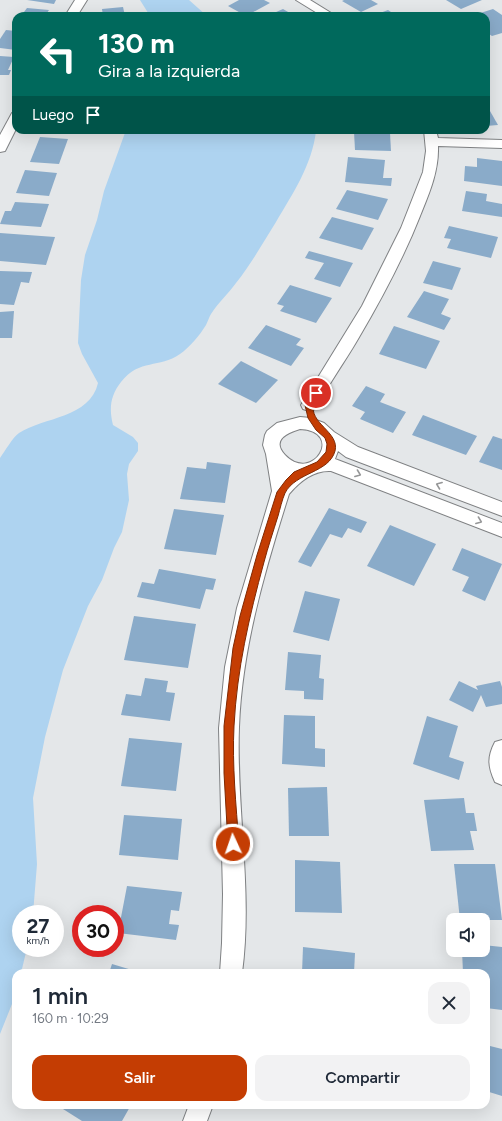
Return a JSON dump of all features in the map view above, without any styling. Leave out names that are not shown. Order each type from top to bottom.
[{"type":"street","points":[[74,12],[81,0]]},
{"type":"street","points":[[302,0],[323,12]]},
{"type":"street","points":[[0,148],[4,130],[12,121]]},
{"type":"street","points":[[231,969],[234,910],[229,750],[232,689],[244,616],[281,492],[280,480],[271,448],[271,440],[275,433],[309,405],[322,381],[352,337],[391,266],[424,190],[431,164],[432,136],[502,144]]},
{"type":"street","points":[[281,492],[297,475],[327,459],[330,452],[331,444],[324,432],[311,416],[309,405]]},
{"type":"street","points":[[282,427],[290,424],[310,424],[352,452],[502,509]]},
{"type":"street","points":[[274,455],[280,462],[298,469],[314,466],[332,466],[348,471],[502,530]]},
{"type":"street","points":[[502,748],[498,756],[499,767],[502,775]]},
{"type":"street","points":[[195,1121],[200,1109]]},
{"type":"water","points":[[140,0],[189,0],[202,12],[148,12]]},
{"type":"water","points":[[125,134],[316,134],[306,167],[289,200],[252,261],[210,315],[201,333],[187,348],[172,359],[142,367],[128,375],[117,387],[111,403],[113,425],[133,437],[138,443],[138,451],[129,464],[127,474],[129,500],[122,532],[114,548],[102,580],[88,606],[63,670],[45,737],[33,798],[37,864],[34,905],[12,905],[12,957],[25,957],[22,969],[12,969],[12,1004],[0,1034],[0,458],[19,433],[65,415],[86,403],[93,395],[98,383],[82,354],[78,343],[81,280],[85,255],[97,220],[104,191]]},
{"type":"building","points":[[27,0],[56,0],[54,4]]},
{"type":"building","points":[[239,0],[264,0],[270,3],[253,12],[239,12],[228,6]]},
{"type":"building","points":[[371,0],[378,4],[361,12],[342,1]]},
{"type":"building","points":[[446,0],[482,0],[461,9]]},
{"type":"building","points":[[123,7],[124,12],[102,12],[102,9]]},
{"type":"building","points":[[27,8],[49,10],[48,12],[24,12]]},
{"type":"building","points":[[283,9],[288,12],[276,12]]},
{"type":"building","points":[[493,9],[502,15],[502,33],[492,36],[490,35],[490,12],[484,12]]},
{"type":"building","points":[[6,30],[12,31],[12,50],[0,48],[0,39]]},
{"type":"building","points":[[0,56],[12,57],[12,61],[8,70],[11,70],[9,75],[0,75]]},
{"type":"building","points":[[490,111],[498,125],[490,126]]},
{"type":"building","points":[[354,134],[390,134],[391,151],[355,150]]},
{"type":"building","points":[[40,137],[68,139],[59,164],[30,162]]},
{"type":"building","points":[[348,157],[385,160],[383,178],[392,178],[391,186],[345,182]]},
{"type":"building","points":[[477,158],[502,161],[502,186],[464,181],[465,166],[477,167]]},
{"type":"building","points":[[25,170],[57,173],[49,196],[16,193]]},
{"type":"building","points":[[347,190],[388,199],[378,220],[336,209]]},
{"type":"building","points":[[466,191],[487,194],[486,201],[502,204],[502,217],[462,211]]},
{"type":"building","points":[[15,202],[49,204],[41,227],[0,224],[5,211],[11,211]]},
{"type":"building","points":[[332,217],[374,228],[362,250],[319,238]]},
{"type":"building","points":[[449,226],[498,237],[491,258],[447,248],[451,239],[444,238]]},
{"type":"building","points":[[0,233],[55,237],[46,265],[0,261]]},
{"type":"building","points":[[309,251],[353,263],[340,287],[314,279],[324,263],[305,258]]},
{"type":"building","points":[[433,261],[461,268],[452,290],[423,283]]},
{"type":"building","points":[[0,271],[32,272],[29,283],[21,282],[14,305],[0,304]]},
{"type":"building","points":[[290,285],[332,298],[316,323],[280,311],[284,306],[277,304]]},
{"type":"building","points":[[424,291],[449,299],[441,314],[451,318],[444,330],[407,317]]},
{"type":"building","points":[[14,311],[12,338],[0,338],[0,312]]},
{"type":"building","points":[[266,325],[301,339],[296,345],[304,348],[291,366],[248,348]]},
{"type":"building","points":[[394,326],[440,341],[426,369],[379,354]]},
{"type":"building","points":[[241,361],[278,380],[256,403],[218,384]]},
{"type":"building","points":[[366,386],[385,394],[380,402],[406,412],[393,433],[360,419],[365,412],[352,406]]},
{"type":"building","points":[[423,415],[477,436],[466,455],[412,435]]},
{"type":"building","points":[[493,436],[502,439],[502,470],[479,462]]},
{"type":"building","points":[[207,462],[231,465],[225,503],[180,499],[187,467],[206,469]]},
{"type":"building","points":[[329,508],[367,522],[361,533],[348,528],[342,538],[330,534],[311,567],[298,562]]},
{"type":"building","points":[[174,509],[224,515],[216,555],[164,549]]},
{"type":"building","points":[[390,525],[436,544],[414,586],[367,566]]},
{"type":"building","points":[[462,548],[502,564],[485,601],[462,591],[469,577],[452,570]]},
{"type":"building","points":[[159,569],[216,579],[213,590],[206,589],[200,609],[137,597],[142,582],[154,584]]},
{"type":"building","points":[[305,591],[340,599],[329,641],[293,632]]},
{"type":"building","points":[[134,616],[196,624],[188,668],[124,660]]},
{"type":"building","points":[[288,652],[321,655],[319,678],[324,679],[323,700],[304,699],[304,691],[285,690]]},
{"type":"building","points":[[145,678],[168,681],[166,692],[175,693],[170,721],[121,715],[126,694],[141,696]]},
{"type":"building","points":[[459,681],[478,690],[476,686],[500,681],[502,687],[502,704],[486,707],[481,695],[473,712],[449,700]]},
{"type":"building","points":[[284,715],[315,716],[315,748],[325,749],[325,767],[282,764]]},
{"type":"building","points":[[427,716],[458,726],[449,757],[464,762],[459,780],[413,764]]},
{"type":"building","points":[[129,738],[182,743],[176,791],[121,786]]},
{"type":"building","points":[[327,787],[329,836],[289,836],[288,788]]},
{"type":"building","points":[[464,798],[466,813],[474,813],[477,831],[470,831],[474,850],[431,851],[424,800]]},
{"type":"building","points":[[124,815],[182,819],[178,860],[119,855]]},
{"type":"building","points":[[295,860],[340,862],[342,913],[295,912]]},
{"type":"building","points":[[454,864],[495,864],[502,920],[490,920],[490,913],[459,913]]},
{"type":"building","points":[[127,886],[182,892],[179,911],[171,910],[169,924],[179,925],[176,940],[124,934],[123,905]]},
{"type":"building","points":[[490,946],[502,947],[502,1010],[490,1008],[490,969],[463,969],[462,957],[490,957]]},
{"type":"building","points":[[303,947],[355,953],[354,969],[302,969]]},
{"type":"building","points":[[112,964],[129,969],[110,969]]},
{"type":"building","points":[[490,1046],[502,1049],[502,1096],[490,1092]]},
{"type":"building","points":[[63,1109],[129,1109],[122,1121],[82,1121]]},
{"type":"route","points":[[233,844],[229,773],[229,726],[232,689],[238,648],[244,616],[281,492],[297,475],[309,468],[315,467],[327,459],[330,452],[331,444],[328,437],[311,416],[309,405],[316,393]]}]
